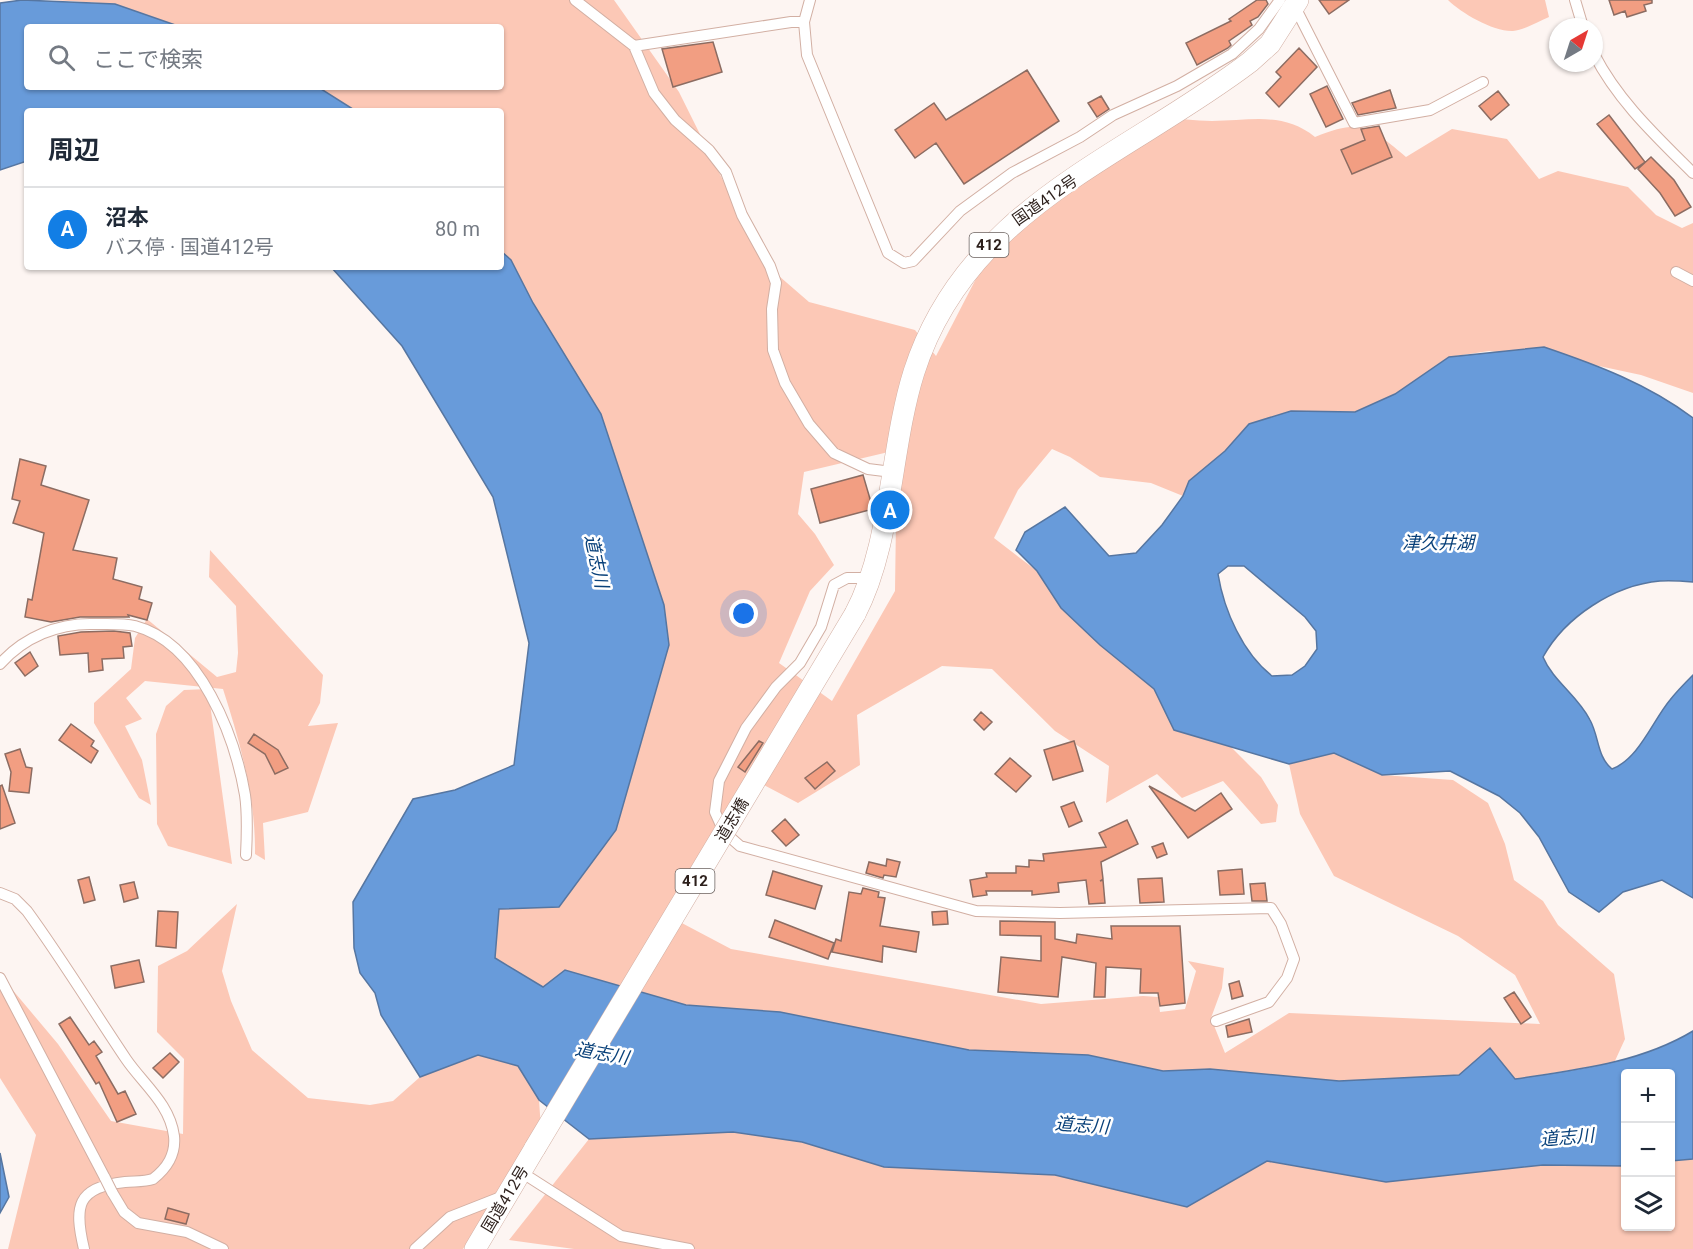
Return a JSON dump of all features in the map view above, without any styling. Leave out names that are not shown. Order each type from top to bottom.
[{"type":"highway","name":"国道412号","points":[[855,614],[869,578],[902,417],[914,372],[945,303],[978,257],[1018,217],[1250,62],[1270,44],[1291,2]]},
{"type":"highway","name":"道志橋","points":[[535,1148],[855,614]]},
{"type":"highway","name":"国道412号","points":[[475,1249],[535,1148]]},
{"type":"street","points":[[575,0],[634,46],[654,93],[675,120],[709,150],[726,172],[742,215],[770,266],[776,283],[772,309],[773,350],[785,383],[809,424],[834,453],[868,469],[892,472]]},
{"type":"street","points":[[810,0],[804,22],[810,66],[888,253],[904,263],[913,261],[960,211],[1012,173],[1122,110],[1200,74],[1232,54],[1291,2],[1354,123],[1430,110],[1483,82]]},
{"type":"street","points":[[1575,0],[1580,18]]},
{"type":"street","points":[[634,46],[791,22],[804,22]]},
{"type":"street","points":[[1603,72],[1630,109],[1693,173]]},
{"type":"street","points":[[1676,272],[1693,280]]},
{"type":"street","points":[[869,578],[847,578],[834,585],[820,627],[800,663],[776,687],[746,728],[719,781],[716,812],[724,832],[740,846],[976,911],[1059,914],[1271,908],[1281,924],[1294,959],[1287,978],[1269,1002],[1216,1022]]},
{"type":"street","points":[[0,664],[38,634],[57,627],[82,624],[136,626],[176,650],[195,670],[232,739],[245,796],[246,855]]},
{"type":"street","points":[[0,893],[15,899],[27,911],[132,1067],[154,1093],[172,1127],[174,1138],[171,1158],[153,1179],[115,1183],[92,1192],[81,1201],[78,1218],[84,1249]]},
{"type":"street","points":[[0,978],[124,1212],[138,1223],[187,1232],[223,1249]]},
{"type":"street","points":[[521,1172],[610,1231],[627,1238],[689,1249]]},
{"type":"street","points":[[415,1249],[450,1217],[507,1194]]},
{"type":"shaded area","points":[[53,0],[614,0],[679,92],[764,263],[809,302],[915,330],[936,356],[980,271],[1014,229],[1161,117],[1206,121],[1266,119],[1291,124],[1315,137],[1344,128],[1364,128],[1383,138],[1406,157],[1452,129],[1507,139],[1539,179],[1558,171],[1628,187],[1656,215],[1682,228],[1693,223],[1693,393],[1641,375],[1599,366],[1489,351],[1449,357],[1395,394],[1355,412],[1291,411],[1249,424],[1225,451],[1189,481],[1183,496],[1151,483],[1100,477],[1070,457],[1052,449],[1018,490],[994,538],[1037,571],[1061,608],[1100,645],[1154,689],[1174,730],[1231,747],[1261,777],[1278,805],[1276,822],[1261,824],[1223,781],[1182,798],[1157,774],[1106,803],[1109,766],[1055,731],[992,669],[942,666],[857,715],[860,765],[798,803],[749,777],[678,921],[731,949],[1041,1004],[1143,996],[1158,997],[1160,1012],[1185,1009],[1196,971],[1188,961],[1224,968],[1222,988],[1211,1018],[1225,1053],[1289,1013],[1540,1024],[1515,975],[1458,936],[1334,876],[1300,814],[1289,764],[1334,753],[1382,775],[1453,780],[1488,803],[1505,844],[1514,880],[1543,901],[1558,925],[1614,974],[1625,1039],[1614,1063],[1515,1079],[1490,1049],[1459,1075],[1339,1081],[1210,1069],[1163,1071],[1088,1055],[969,1050],[780,1012],[686,1005],[565,970],[543,987],[495,958],[499,908],[664,605],[635,518],[533,303],[511,260],[504,254],[504,108],[351,108],[323,90],[504,90],[504,24],[172,24],[115,4]],"holes":[[[897,450],[895,591],[832,701],[779,663],[810,591],[834,565],[815,534],[798,514],[804,472]]]},
{"type":"shaded area","points":[[1448,0],[1545,0],[1549,17],[1522,29],[1505,30],[1478,21]]},
{"type":"shaded area","points":[[210,550],[323,675],[320,703],[308,726],[338,723],[308,812],[263,823],[265,860],[255,854],[250,791],[223,689],[145,681],[126,698],[142,719],[125,726],[142,760],[151,805],[139,798],[94,723],[94,703],[131,669],[135,638],[147,619],[217,677],[236,672],[238,653],[236,606],[209,577]]},
{"type":"shaded area","points":[[208,689],[232,864],[168,846],[157,824],[156,734],[166,706],[184,690]]},
{"type":"shaded area","points":[[237,904],[222,971],[231,1001],[252,1050],[308,1098],[370,1105],[393,1101],[420,1077],[478,1055],[518,1066],[539,1100],[541,1129],[463,1249],[8,1249],[36,1135],[0,1078],[0,975],[58,1044],[111,1121],[183,1134],[184,1059],[157,1032],[158,966],[187,951]]},
{"type":"shaded area","points":[[733,1132],[802,1142],[884,1167],[1055,1175],[1187,1207],[1267,1161],[1386,1182],[1543,1165],[1621,1166],[1621,1231],[1675,1231],[1675,1161],[1693,1159],[1693,1249],[574,1249],[509,1240],[589,1139]]},
{"type":"water","points":[[22,0],[115,4],[172,24],[24,24],[24,90],[323,90],[351,108],[24,108],[24,162],[0,170],[0,3]]},
{"type":"water","name":"道志川","points":[[504,254],[511,260],[533,303],[601,414],[664,605],[669,645],[616,830],[559,907],[499,909],[495,958],[543,987],[565,970],[686,1005],[780,1012],[969,1050],[1088,1055],[1163,1071],[1210,1069],[1339,1081],[1459,1075],[1490,1048],[1515,1079],[1607,1064],[1651,1051],[1693,1031],[1693,1159],[1675,1161],[1675,1069],[1621,1069],[1621,1166],[1543,1165],[1386,1182],[1267,1161],[1187,1207],[1055,1175],[884,1167],[802,1142],[733,1132],[589,1139],[539,1100],[518,1066],[478,1055],[420,1077],[381,1015],[375,993],[360,973],[354,948],[353,902],[413,799],[455,790],[514,765],[529,643],[493,497],[402,346],[334,270],[504,270]]},
{"type":"water","name":"津久井湖","points":[[1544,347],[1603,368],[1640,385],[1693,418],[1693,582],[1664,581],[1643,584],[1609,596],[1578,616],[1552,642],[1543,657],[1553,674],[1585,711],[1593,726],[1604,759],[1612,769],[1622,764],[1638,748],[1670,700],[1693,675],[1693,898],[1662,880],[1623,892],[1599,912],[1569,892],[1539,837],[1520,813],[1499,796],[1450,771],[1382,775],[1334,753],[1289,764],[1174,730],[1154,689],[1100,645],[1061,608],[1037,571],[1016,550],[1025,532],[1065,507],[1109,556],[1136,553],[1162,525],[1183,496],[1189,481],[1225,451],[1249,424],[1291,411],[1355,412],[1395,394],[1449,357]],"holes":[[[1228,566],[1244,566],[1305,617],[1316,631],[1317,649],[1305,666],[1292,675],[1272,676],[1252,656],[1236,630],[1225,602],[1218,574]]]},
{"type":"water","points":[[0,1153],[9,1197],[0,1213]]},
{"type":"building","points":[[1257,0],[1266,0],[1268,4],[1258,17],[1250,21],[1252,25],[1229,41],[1231,45],[1228,48],[1197,65],[1186,43],[1231,21],[1229,19]]},
{"type":"building","points":[[1319,0],[1349,0],[1329,14]]},
{"type":"building","points":[[1609,0],[1652,0],[1652,3],[1644,5],[1646,11],[1627,17],[1625,11],[1614,15]]},
{"type":"building","points":[[713,42],[722,72],[673,87],[662,49]]},
{"type":"building","points":[[1299,48],[1317,67],[1279,107],[1266,93],[1281,77],[1276,72]]},
{"type":"building","points":[[1027,70],[1059,121],[964,184],[936,143],[915,158],[895,130],[934,103],[946,120]]},
{"type":"building","points":[[1327,86],[1343,119],[1326,127],[1310,94]]},
{"type":"building","points":[[1390,90],[1396,108],[1358,115],[1352,103]]},
{"type":"building","points":[[1498,91],[1509,105],[1491,120],[1479,106]]},
{"type":"building","points":[[1101,96],[1109,109],[1097,117],[1088,103]]},
{"type":"building","points":[[1609,115],[1645,162],[1635,169],[1597,124]]},
{"type":"building","points":[[1379,126],[1392,157],[1352,174],[1341,150],[1365,140],[1361,129]]},
{"type":"building","points":[[1651,157],[1674,180],[1691,207],[1675,216],[1660,193],[1638,169]]},
{"type":"building","points":[[20,459],[46,466],[41,485],[89,500],[73,550],[117,558],[113,579],[142,587],[139,599],[152,603],[147,620],[128,615],[129,617],[80,617],[51,622],[25,617],[28,599],[32,600],[44,533],[13,523],[20,501],[12,499]]},
{"type":"building","points":[[863,475],[873,509],[820,523],[811,489]]},
{"type":"building","points":[[81,632],[130,633],[132,646],[123,647],[124,658],[102,659],[103,670],[89,672],[88,653],[60,655],[58,636]]},
{"type":"building","points":[[30,652],[38,666],[25,676],[15,663]]},
{"type":"building","points":[[981,712],[992,722],[984,730],[974,720]]},
{"type":"building","points":[[71,724],[94,741],[91,746],[98,751],[91,763],[59,740]]},
{"type":"building","points":[[254,734],[278,750],[288,768],[275,774],[265,754],[248,743]]},
{"type":"building","points":[[759,741],[763,743],[745,772],[738,767]]},
{"type":"building","points":[[1074,741],[1083,771],[1053,780],[1044,750]]},
{"type":"building","points":[[20,749],[26,767],[32,768],[29,793],[9,791],[11,772],[5,754]]},
{"type":"building","points":[[1010,758],[1031,776],[1016,792],[995,774]]},
{"type":"building","points":[[827,762],[835,771],[815,789],[805,778]]},
{"type":"building","points":[[2,785],[15,823],[0,829],[0,786]]},
{"type":"building","points":[[1149,786],[1195,811],[1221,793],[1232,809],[1188,838]]},
{"type":"building","points":[[1074,802],[1082,821],[1069,827],[1061,807]]},
{"type":"building","points":[[785,819],[799,835],[786,846],[772,831]]},
{"type":"building","points":[[1127,820],[1138,844],[1101,862],[1103,879],[1100,881],[1103,880],[1105,903],[1089,904],[1086,880],[1058,883],[1059,892],[1032,895],[1032,891],[986,891],[987,895],[973,897],[970,880],[987,877],[986,873],[1016,873],[1016,866],[1029,867],[1029,860],[1044,861],[1043,854],[1106,847],[1099,833]]},
{"type":"building","points":[[1163,843],[1167,854],[1157,858],[1152,847]]},
{"type":"building","points":[[887,859],[900,862],[896,877],[884,875],[883,878],[866,873],[869,862],[886,866]]},
{"type":"building","points":[[1242,869],[1244,894],[1220,895],[1218,871]]},
{"type":"building","points":[[773,871],[822,886],[815,909],[766,895]]},
{"type":"building","points":[[89,877],[95,900],[84,903],[78,880]]},
{"type":"building","points":[[1162,878],[1164,902],[1140,903],[1138,879]]},
{"type":"building","points":[[134,882],[138,898],[124,902],[120,885]]},
{"type":"building","points":[[1265,883],[1267,901],[1252,901],[1250,884]]},
{"type":"building","points":[[863,888],[879,892],[878,897],[885,898],[880,926],[919,932],[916,952],[883,946],[882,962],[832,952],[836,939],[841,941],[849,892],[861,894]]},
{"type":"building","points":[[158,911],[178,912],[176,948],[156,946]]},
{"type":"building","points":[[947,911],[948,924],[933,925],[932,912]]},
{"type":"building","points":[[775,920],[834,943],[828,959],[769,937]]},
{"type":"building","points":[[1000,921],[1055,922],[1055,939],[1076,943],[1077,934],[1112,939],[1111,926],[1180,926],[1185,1003],[1160,1006],[1158,993],[1140,993],[1141,969],[1106,967],[1105,997],[1094,997],[1096,963],[1062,957],[1058,997],[998,992],[1001,957],[1041,961],[1041,936],[1000,935]]},
{"type":"building","points":[[139,960],[144,982],[115,988],[111,966]]},
{"type":"building","points":[[1239,981],[1243,996],[1232,999],[1229,984]]},
{"type":"building","points":[[1514,992],[1531,1017],[1521,1024],[1504,998]]},
{"type":"building","points":[[70,1017],[89,1045],[94,1041],[102,1052],[96,1056],[118,1094],[125,1091],[136,1114],[117,1122],[99,1082],[96,1084],[59,1024]]},
{"type":"building","points":[[1249,1019],[1252,1032],[1228,1037],[1226,1026]]},
{"type":"building","points":[[170,1053],[179,1062],[163,1078],[153,1068]]},
{"type":"building","points":[[168,1208],[189,1214],[186,1224],[165,1219]]},
{"type":"place","name":"沼本","points":[[890,510]]}]
